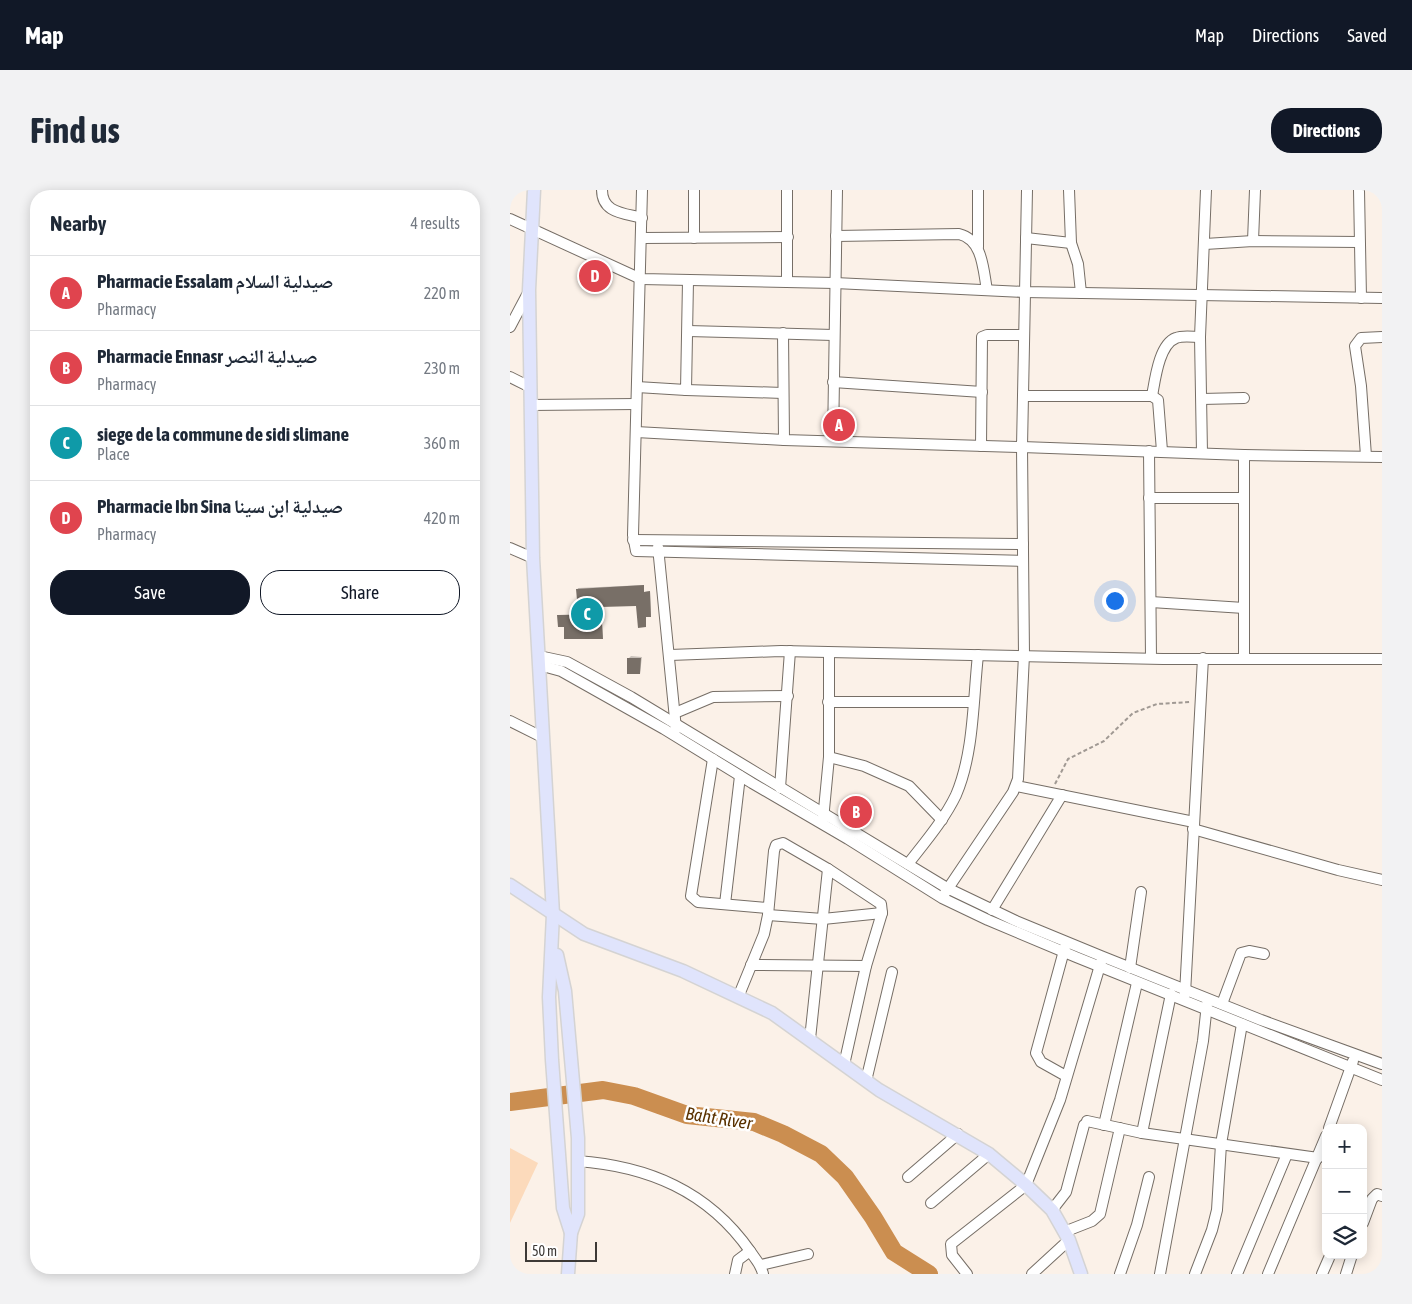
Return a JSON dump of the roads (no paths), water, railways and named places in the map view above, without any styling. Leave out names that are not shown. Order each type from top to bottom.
[{"type":"main road","points":[[534,190],[529,290],[533,558],[554,914],[554,943],[549,997],[552,1060],[563,1208],[571,1233]]},
{"type":"main road","points":[[510,885],[540,903],[584,934],[683,971],[739,995],[772,1013],[866,1081],[989,1154],[1052,1210],[1067,1236],[1081,1274]]},
{"type":"main road","points":[[554,943],[565,991],[578,1138],[578,1214],[571,1233],[568,1274]]},
{"type":"street","points":[[602,190],[604,202],[609,208],[642,218]]},
{"type":"street","points":[[642,190],[633,540],[636,551],[1023,561]]},
{"type":"street","points":[[694,190],[694,238]]},
{"type":"street","points":[[787,190],[787,282]]},
{"type":"street","points":[[833,441],[833,335],[837,190]]},
{"type":"street","points":[[978,190],[978,246],[987,290]]},
{"type":"street","points":[[945,893],[1016,786],[1020,769],[1024,655],[1022,447],[1027,190]]},
{"type":"street","points":[[1069,190],[1071,244],[1078,264],[1081,293]]},
{"type":"street","points":[[1202,453],[1200,337],[1206,190]]},
{"type":"street","points":[[1253,241],[1255,190]]},
{"type":"street","points":[[1359,190],[1361,298]]},
{"type":"street","points":[[510,219],[641,279],[835,283],[1024,292],[1382,298]]},
{"type":"street","points":[[836,236],[959,234],[969,237],[978,246]]},
{"type":"street","points":[[642,238],[788,236]]},
{"type":"street","points":[[1026,238],[1071,244]]},
{"type":"street","points":[[1205,244],[1253,241],[1359,242]]},
{"type":"street","points":[[686,390],[688,281]]},
{"type":"street","points":[[510,327],[529,290]]},
{"type":"street","points":[[688,331],[833,335]]},
{"type":"street","points":[[783,333],[784,440]]},
{"type":"street","points":[[981,446],[982,337],[987,335],[1024,335]]},
{"type":"street","points":[[1152,396],[1158,366],[1166,345],[1176,338],[1200,337]]},
{"type":"street","points":[[1366,456],[1361,386],[1355,346],[1361,338],[1382,337]]},
{"type":"street","points":[[510,377],[530,387]]},
{"type":"street","points":[[833,382],[982,392]]},
{"type":"street","points":[[637,387],[783,393]]},
{"type":"street","points":[[1023,396],[1152,396],[1158,400],[1162,451]]},
{"type":"street","points":[[1202,399],[1244,398]]},
{"type":"street","points":[[530,405],[636,404]]},
{"type":"street","points":[[636,432],[784,440],[1244,455],[1382,457]]},
{"type":"street","points":[[1149,451],[1151,658]]},
{"type":"street","points":[[1244,455],[1244,659]]},
{"type":"street","points":[[1150,498],[1244,498]]},
{"type":"street","points":[[633,540],[1023,544]]},
{"type":"street","points":[[658,540],[677,737]]},
{"type":"street","points":[[713,553],[714,541]]},
{"type":"street","points":[[826,556],[827,543]]},
{"type":"street","points":[[510,548],[533,558]]},
{"type":"street","points":[[1151,602],[1244,608]]},
{"type":"street","points":[[670,655],[790,652],[1382,660]]},
{"type":"street","points":[[780,788],[790,652]]},
{"type":"street","points":[[823,820],[829,757],[829,653]]},
{"type":"street","points":[[908,864],[942,820],[956,795],[962,778],[966,759],[978,655]]},
{"type":"street","points":[[539,660],[556,658],[574,666],[676,724],[780,788],[823,820],[1011,930],[1065,947],[1101,962],[1137,982],[1171,994],[1185,994]]},
{"type":"street","points":[[1185,994],[1202,658]]},
{"type":"street","points":[[539,660],[677,737],[740,776],[908,864],[945,893],[1016,920],[1065,947]]},
{"type":"street","points":[[675,713],[713,697],[788,696]]},
{"type":"street","points":[[828,702],[973,702]]},
{"type":"street","points":[[510,721],[544,738]]},
{"type":"street","points":[[829,757],[864,766],[908,786],[942,820]]},
{"type":"street","points":[[713,759],[691,893],[692,898],[698,902],[823,918],[882,913]]},
{"type":"street","points":[[725,904],[740,776]]},
{"type":"street","points":[[1016,786],[1193,826],[1338,870],[1382,880]]},
{"type":"street","points":[[992,910],[1062,795]]},
{"type":"street","points":[[739,995],[764,934],[774,851],[778,844],[793,848],[879,901],[882,913],[866,966],[844,1064]]},
{"type":"street","points":[[810,1039],[828,869]]},
{"type":"street","points":[[1130,968],[1141,892]]},
{"type":"street","points":[[1011,930],[1016,920]]},
{"type":"street","points":[[1065,947],[1036,1053],[1037,1058],[1041,1062],[1066,1076]]},
{"type":"street","points":[[1222,1004],[1241,953],[1250,951],[1264,954]]},
{"type":"street","points":[[1101,962],[1130,968],[1208,1004],[1242,1024],[1290,1045],[1351,1066],[1382,1080]]},
{"type":"street","points":[[967,1274],[952,1255],[951,1244],[1026,1185],[1060,1100],[1101,962]]},
{"type":"street","points":[[751,965],[866,966]]},
{"type":"street","points":[[866,1081],[892,972]]},
{"type":"street","points":[[1104,1125],[1137,982]]},
{"type":"street","points":[[1142,1133],[1171,994]]},
{"type":"street","points":[[1208,1004],[1222,1004],[1382,1064]]},
{"type":"street","points":[[1160,1274],[1203,1041],[1208,1004]]},
{"type":"street","points":[[1195,1274],[1215,1221],[1221,1144],[1242,1024]]},
{"type":"street","points":[[1330,1124],[1356,1053]]},
{"type":"street","points":[[1052,1210],[1066,1192],[1085,1123],[1318,1158]]},
{"type":"street","points":[[1032,1274],[1067,1236],[1100,1214],[1120,1128]]},
{"type":"street","points":[[908,1177],[958,1134]]},
{"type":"street","points":[[1268,1274],[1322,1147]]},
{"type":"street","points":[[931,1202],[989,1154]]},
{"type":"street","points":[[1236,1274],[1287,1154]]},
{"type":"street","points":[[577,1161],[610,1163],[643,1171],[682,1188],[736,1231],[762,1269],[808,1254]]},
{"type":"street","points":[[1120,1274],[1137,1225],[1149,1177]]},
{"type":"street","points":[[1366,1214],[1372,1198],[1377,1194],[1382,1196]]},
{"type":"street","points":[[735,1274],[738,1260],[750,1251]]},
{"type":"street","points":[[1322,1274],[1329,1259]]},
{"type":"street","points":[[1346,1274],[1351,1259]]},
{"type":"waterway","name":"Baht River","points":[[510,1102],[603,1090],[634,1096],[687,1115],[754,1122],[783,1134],[821,1154],[845,1177],[873,1217],[894,1252],[929,1274]]},
{"type":"place","name":"Pharmacie Ibn Sina صيدلية ابن سينا","points":[[595,276]]},
{"type":"place","name":"Pharmacie Essalam صيدلية السلام","points":[[839,425]]},
{"type":"place","name":"siege de la commune de sidi slimane","points":[[587,614]]},
{"type":"place","name":"Pharmacie Ennasr صيدلية النصر","points":[[856,812]]}]
